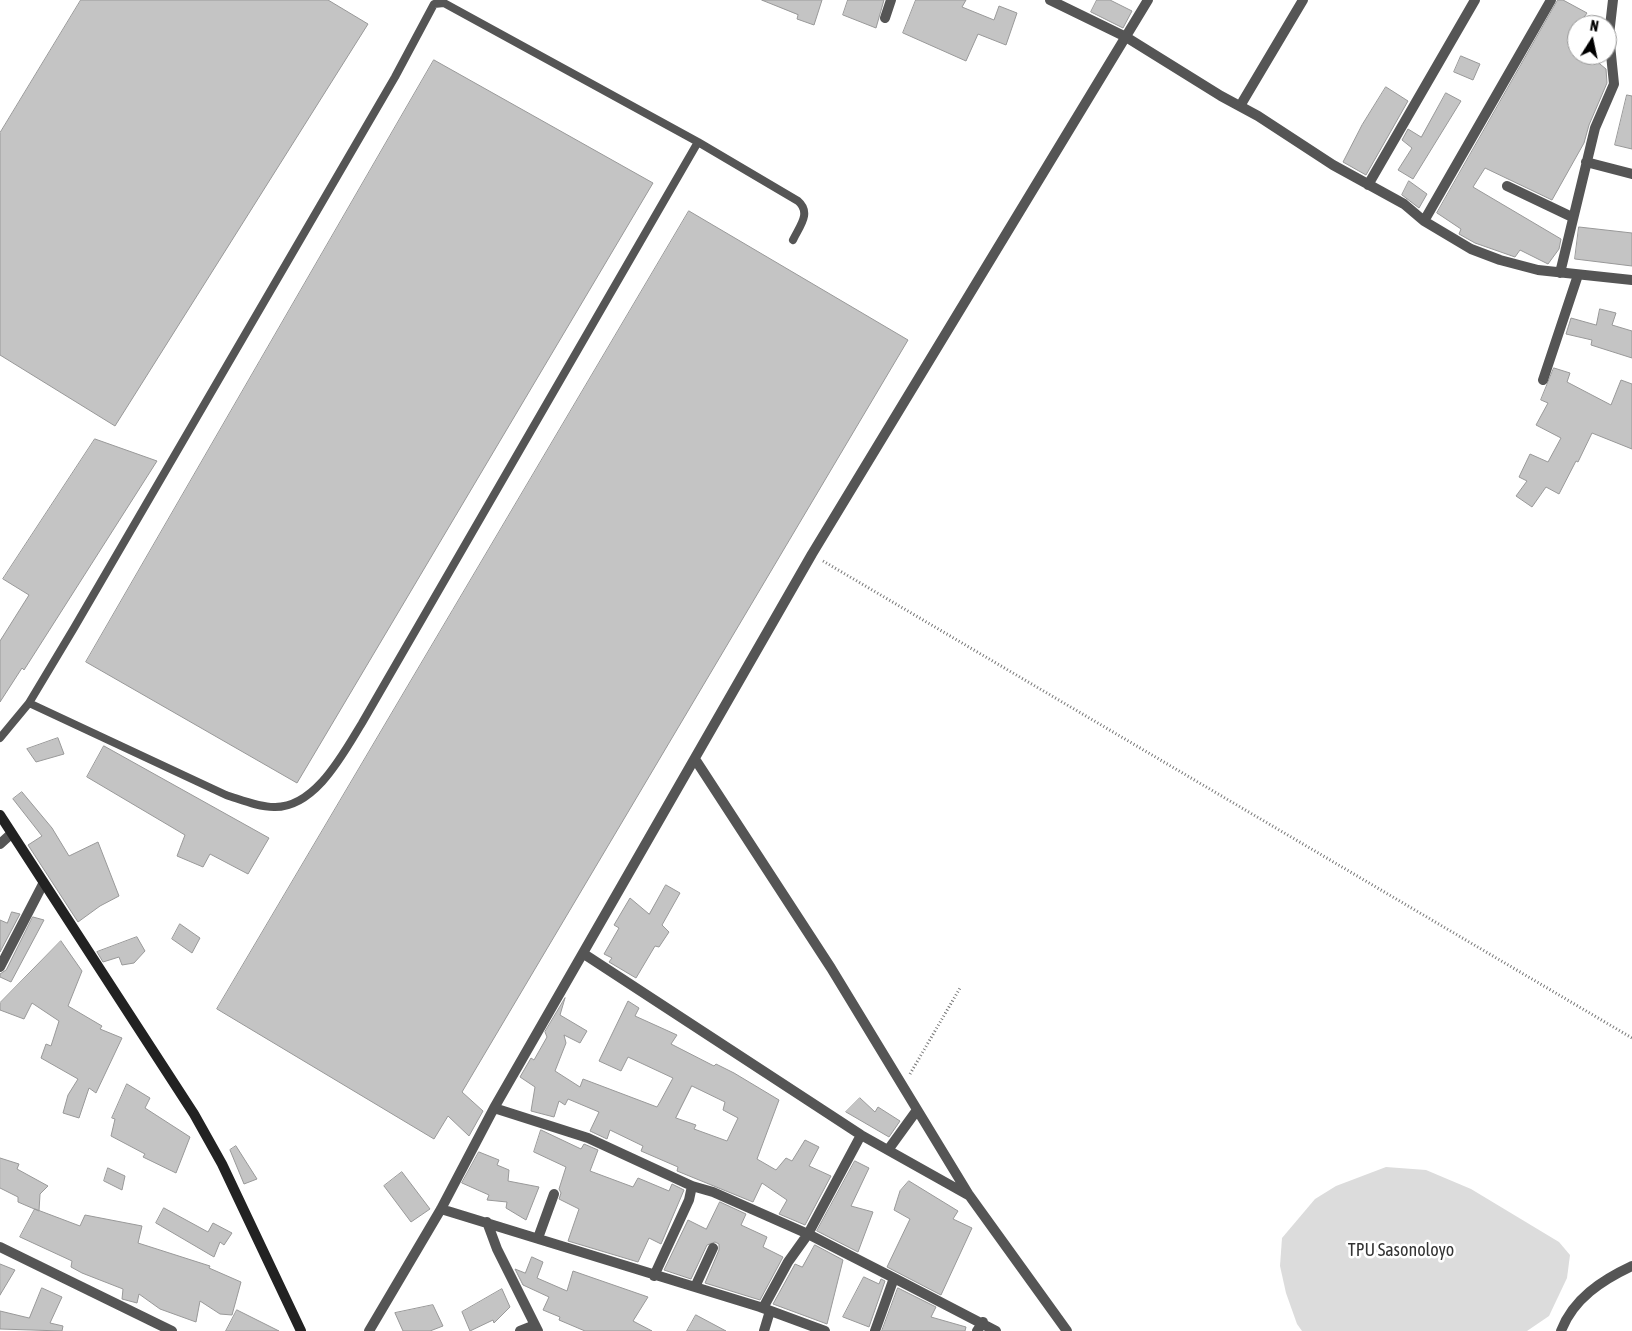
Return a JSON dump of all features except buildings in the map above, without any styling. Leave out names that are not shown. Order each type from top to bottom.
[{"type":"main road","points":[[0,815],[194,1114],[222,1164],[301,1331]]},
{"type":"street","points":[[885,18],[891,0]]},
{"type":"street","points":[[1050,0],[1126,37],[1368,185],[1404,204],[1424,221],[1484,255],[1519,265],[1560,273],[1632,280]]},
{"type":"street","points":[[369,1331],[441,1209],[494,1108],[812,554],[1148,0]]},
{"type":"street","points":[[1240,106],[1303,0]]},
{"type":"street","points":[[1368,185],[1475,0]]},
{"type":"street","points":[[1424,221],[1551,0]]},
{"type":"street","points":[[1560,273],[1594,128],[1615,80],[1609,35],[1613,0]]},
{"type":"street","points":[[1586,162],[1632,174]]},
{"type":"street","points":[[1507,186],[1572,217]]},
{"type":"street","points":[[1543,380],[1578,275]]},
{"type":"street","points":[[695,760],[831,968],[969,1195],[1067,1331]]},
{"type":"street","points":[[0,844],[11,834]]},
{"type":"street","points":[[0,967],[43,884]]},
{"type":"street","points":[[584,954],[862,1135],[969,1195]]},
{"type":"street","points":[[494,1108],[588,1138],[692,1186],[713,1192],[808,1234],[894,1278],[980,1326],[996,1331]]},
{"type":"street","points":[[888,1150],[917,1110]]},
{"type":"street","points":[[764,1331],[767,1310],[788,1262],[808,1234],[862,1135]]},
{"type":"street","points":[[654,1276],[670,1245],[689,1200],[692,1186]]},
{"type":"street","points":[[538,1238],[554,1194]]},
{"type":"street","points":[[441,1209],[654,1276],[695,1287],[825,1331]]},
{"type":"street","points":[[487,1222],[497,1249],[537,1328],[520,1331]]},
{"type":"street","points":[[0,1247],[172,1331]]},
{"type":"street","points":[[695,1287],[713,1248]]},
{"type":"street","points":[[1561,1331],[1571,1312],[1581,1299],[1632,1266]]},
{"type":"street","points":[[875,1331],[894,1278]]},
{"type":"lane","points":[[0,738],[29,703],[395,77],[434,4],[444,3],[698,142],[801,204],[805,215],[793,240]]},
{"type":"lane","points":[[29,703],[226,795],[257,805],[275,807],[291,805],[309,795],[335,767],[372,706],[698,142]]},
{"type":"path","points":[[812,554],[1632,1038]]},
{"type":"path","points":[[903,1087],[960,988]]},
{"type":"green space","name":"TPU Sasonoloyo","points":[[1386,1167],[1426,1170],[1471,1189],[1559,1242],[1570,1255],[1567,1278],[1549,1316],[1527,1331],[1302,1331],[1297,1324],[1286,1293],[1280,1266],[1282,1238],[1315,1199],[1336,1186]]}]
